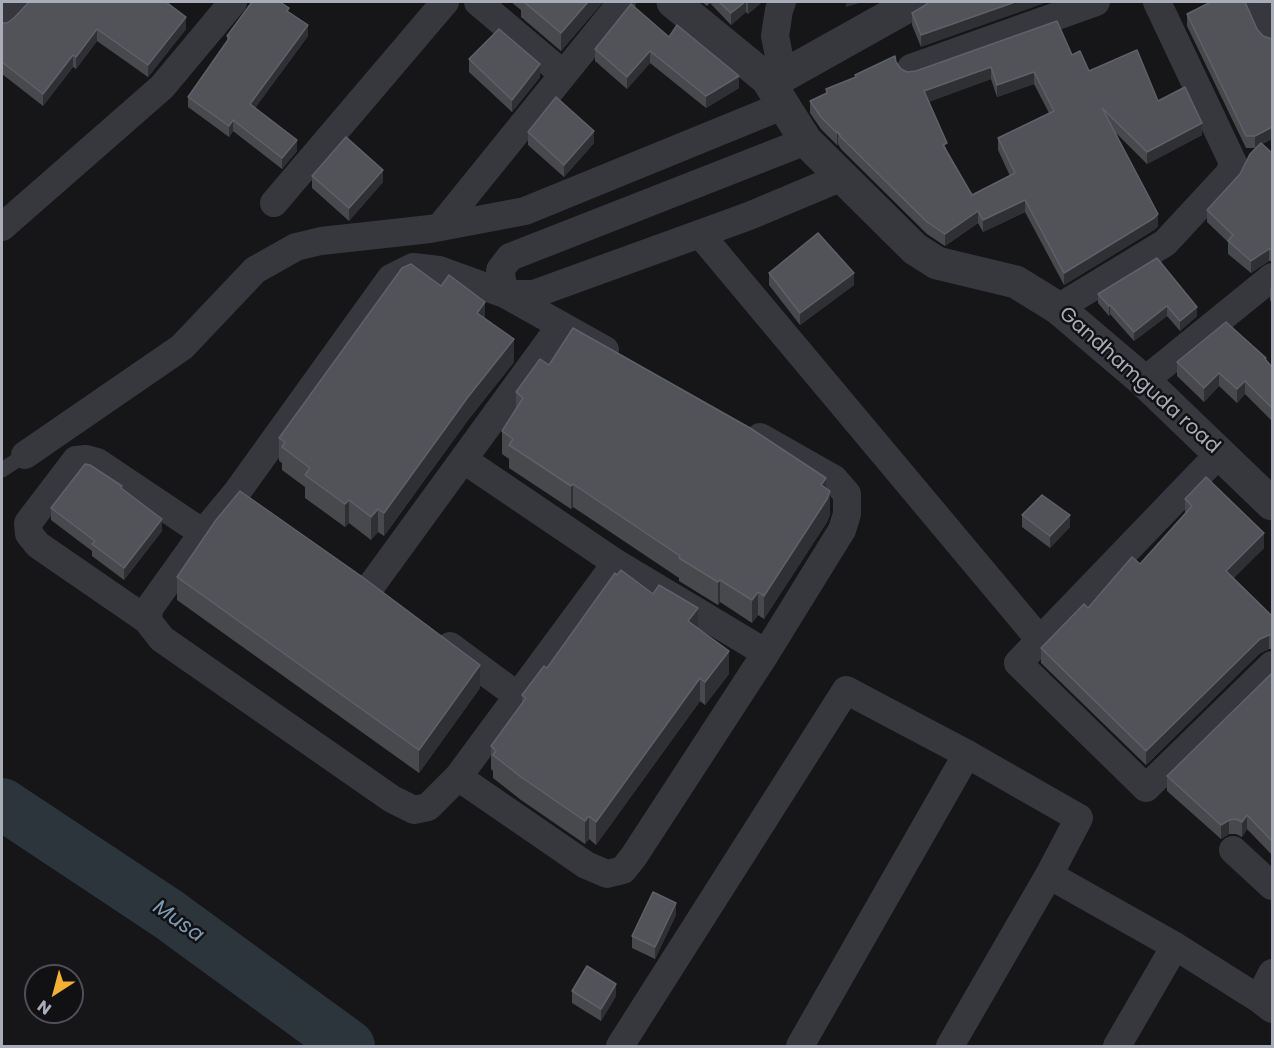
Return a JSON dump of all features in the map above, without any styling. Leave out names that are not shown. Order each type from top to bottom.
[{"type":"street","points":[[2,19],[16,2]]},
{"type":"street","points":[[2,227],[162,87],[233,2]]},
{"type":"street","points":[[274,203],[445,2]]},
{"type":"street","points":[[478,2],[563,74]]},
{"type":"street","points":[[440,227],[622,2]]},
{"type":"street","name":"Gandhamguda road","points":[[673,2],[777,87],[806,141],[915,249],[937,263],[1016,282],[1058,308],[1144,381],[1272,504]]},
{"type":"street","points":[[777,87],[775,36],[782,2]]},
{"type":"street","points":[[13,463],[182,347],[255,270],[296,247],[321,241],[440,227],[525,211],[777,87],[915,2]]},
{"type":"street","points":[[911,68],[1096,2]]},
{"type":"street","points":[[1058,308],[1165,243],[1228,175],[1234,165],[1156,2]]},
{"type":"street","points":[[1264,2],[1260,5],[1261,10],[1272,34]]},
{"type":"street","points":[[505,294],[500,270],[510,257],[806,141]]},
{"type":"street","points":[[505,294],[534,294],[749,216],[842,177]]},
{"type":"street","points":[[700,234],[1040,640]]},
{"type":"street","points":[[147,620],[150,607],[203,533],[246,499],[391,278],[413,267],[439,270],[505,294],[632,365]]},
{"type":"street","points":[[1144,381],[1272,278]]},
{"type":"street","points":[[370,586],[561,325]]},
{"type":"street","points":[[458,777],[586,865],[607,874],[623,870],[634,856],[766,653],[842,530],[847,514],[847,494],[834,479],[733,422]]},
{"type":"street","points":[[1220,453],[1018,663],[1146,788],[1272,665]]},
{"type":"street","points":[[203,533],[97,462],[86,459],[76,460],[28,524],[29,534],[38,545],[147,620],[151,628],[162,639],[392,800],[414,810],[428,807],[458,777],[616,563]]},
{"type":"street","points":[[464,460],[616,563],[766,653]]},
{"type":"street","points":[[426,628],[519,697]]},
{"type":"street","points":[[620,1047],[846,690],[967,754],[1079,818],[950,1047]]},
{"type":"street","points":[[800,1047],[967,754]]},
{"type":"street","points":[[1233,850],[1272,886]]},
{"type":"street","points":[[1048,875],[1175,946],[1266,1004],[1272,973]]},
{"type":"street","points":[[1117,1047],[1175,946]]},
{"type":"building","points":[[29,2],[166,2],[186,17],[148,65],[97,29],[76,57],[73,55],[43,94],[2,62],[2,23],[7,23],[14,18]]},
{"type":"building","points":[[252,2],[280,2],[289,8],[287,11],[308,25],[250,104],[297,140],[282,158],[233,120],[229,126],[188,97]]},
{"type":"building","points":[[524,2],[588,2],[561,33]]},
{"type":"building","points":[[719,2],[745,2],[731,13]]},
{"type":"building","points":[[929,2],[1015,2],[921,35],[912,13]]},
{"type":"building","points":[[1211,2],[1245,2],[1257,29],[1263,36],[1272,39],[1272,127],[1255,136],[1246,136],[1187,14]]},
{"type":"building","points":[[631,4],[669,37],[677,25],[739,76],[706,96],[650,51],[627,77],[595,49]]},
{"type":"building","points":[[1057,21],[1072,55],[1080,51],[1089,71],[1137,50],[1158,101],[1185,87],[1202,123],[1147,152],[1102,108],[1158,214],[1064,273],[1025,200],[983,220],[978,211],[945,234],[927,222],[821,117],[810,101],[827,93],[826,89],[856,77],[855,75],[895,56],[901,69],[907,72],[916,71]],"holes":[[[991,67],[997,85],[1034,72],[1054,111],[998,138],[1015,173],[972,195],[943,145],[947,143],[924,91]]]},
{"type":"building","points":[[499,29],[540,64],[512,100],[469,59]]},
{"type":"building","points":[[556,97],[594,131],[564,165],[528,132]]},
{"type":"building","points":[[346,137],[383,170],[349,208],[312,176]]},
{"type":"building","points":[[1261,143],[1272,153],[1272,249],[1251,261],[1228,241],[1233,235],[1207,210],[1240,174],[1250,154]]},
{"type":"building","points":[[818,233],[854,273],[800,313],[769,273]]},
{"type":"building","points":[[1157,258],[1197,307],[1180,321],[1167,306],[1134,332],[1098,294]]},
{"type":"building","points":[[411,264],[441,286],[449,275],[485,302],[477,313],[514,339],[468,397],[384,513],[378,509],[371,517],[349,500],[345,504],[305,475],[310,468],[282,447],[285,442],[279,438],[402,268]]},
{"type":"building","points":[[1226,322],[1266,358],[1272,367],[1272,408],[1245,381],[1237,389],[1219,373],[1204,388],[1177,362]]},
{"type":"building","points":[[573,328],[750,428],[826,478],[821,485],[830,491],[827,499],[764,596],[758,592],[752,600],[720,580],[718,582],[679,558],[680,556],[573,484],[571,486],[509,445],[513,439],[502,431],[523,398],[516,392],[540,359],[549,365]]},
{"type":"building","points":[[85,464],[122,486],[121,488],[162,519],[124,568],[92,544],[95,541],[51,508]]},
{"type":"building","points":[[1206,477],[1264,533],[1226,571],[1272,616],[1272,635],[1260,639],[1146,751],[1041,648],[1084,604],[1088,608],[1132,557],[1140,564],[1192,506],[1185,499]]},
{"type":"building","points":[[240,491],[361,576],[480,665],[419,750],[177,577],[216,520]]},
{"type":"building","points":[[1042,495],[1070,515],[1050,536],[1022,515]]},
{"type":"building","points":[[621,570],[653,594],[659,585],[698,608],[688,621],[729,651],[705,682],[700,678],[596,822],[589,816],[585,821],[493,755],[496,751],[491,746],[526,698],[522,695],[544,666],[547,668],[615,573],[617,575]]},
{"type":"building","points":[[1272,673],[1272,841],[1247,815],[1242,822],[1236,819],[1229,820],[1221,825],[1167,776]]},
{"type":"building","points":[[653,892],[676,903],[655,947],[632,936]]},
{"type":"building","points":[[587,966],[616,984],[601,1009],[572,991]]},
{"type":"waterway","name":"Musa","points":[[2,804],[168,914],[349,1046]]}]
